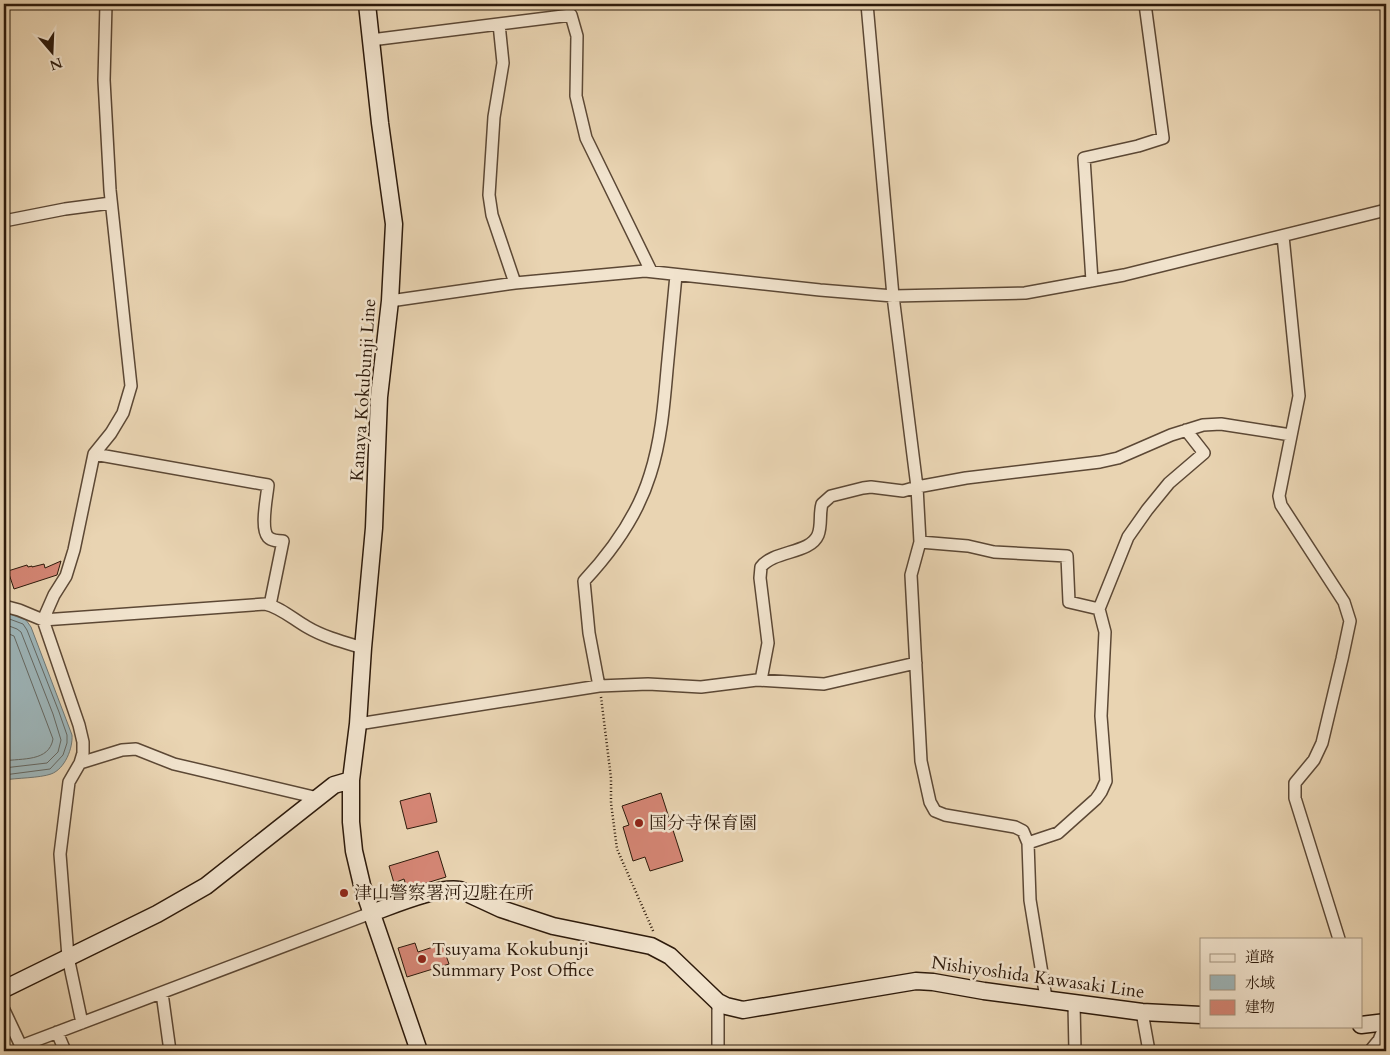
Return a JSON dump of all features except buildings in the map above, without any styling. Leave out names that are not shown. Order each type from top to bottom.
[{"type":"main road","name":"Kanaya Kokubunji Line","points":[[351,780],[358,724],[374,528],[379,398],[390,301],[394,224],[380,123],[367,4]]},
{"type":"main road","points":[[4,988],[157,914],[206,886],[334,785],[351,780],[353,844],[360,877],[419,1051]]},
{"type":"main road","name":"Nishiyoshida Kawasaki Line","points":[[371,913],[453,888],[501,909],[553,926],[641,943],[661,951],[686,970],[718,1002],[735,1009],[752,1009],[916,981],[1046,998],[1074,1004],[1142,1012],[1200,1016]]},
{"type":"main road","points":[[1362,1025],[1386,1023]]},
{"type":"street","points":[[82,1022],[68,957],[60,854],[69,782],[80,763],[83,748],[81,732],[43,620],[54,595],[66,576],[74,550],[94,454],[111,433],[123,413],[131,386],[111,203],[104,80],[106,4]]},
{"type":"street","points":[[867,4],[893,296],[917,487],[920,542],[911,575],[921,761],[930,802],[935,811],[945,815],[1015,827],[1023,831],[1028,843],[1030,900],[1046,998]]},
{"type":"street","points":[[1092,282],[1084,158],[1138,146],[1163,138],[1145,4]]},
{"type":"street","points":[[371,40],[571,15],[577,36],[575,82],[582,126],[586,138],[651,272]]},
{"type":"street","points":[[498,24],[503,63],[494,117],[489,195],[492,214],[515,283]]},
{"type":"street","points":[[4,221],[65,209],[111,203]]},
{"type":"street","points":[[390,301],[515,283],[651,272],[893,296],[1025,293],[1124,275],[1386,210]]},
{"type":"street","points":[[1283,236],[1299,396],[1279,496],[1281,505],[1344,602],[1350,621],[1322,743],[1314,760],[1295,783],[1295,798],[1339,938]]},
{"type":"street","points":[[599,686],[589,633],[584,580],[615,543],[638,504],[650,476],[663,414],[676,275]]},
{"type":"street","points":[[761,680],[768,643],[760,573],[764,564],[777,556],[812,543],[819,530],[822,504],[831,496],[871,487],[903,491],[966,478],[1118,458],[1171,434],[1203,425],[1221,424],[1292,435]]},
{"type":"street","points":[[1028,843],[1058,833],[1096,799],[1106,781],[1101,716],[1104,632],[1099,608],[1128,537],[1169,483],[1204,453],[1186,430]]},
{"type":"street","points":[[94,454],[268,485],[264,528],[269,538],[283,541],[270,605]]},
{"type":"street","points":[[920,542],[968,546],[994,552],[1067,556],[1069,602],[1099,608]]},
{"type":"street","points":[[4,606],[20,610],[43,620],[259,603],[270,605],[318,633],[363,648]]},
{"type":"street","points":[[358,724],[599,686],[648,684],[701,687],[761,680],[824,684],[916,663]]},
{"type":"street","points":[[80,763],[117,751],[136,749],[174,764],[318,798]]},
{"type":"street","points":[[4,1010],[21,1046],[371,913]]},
{"type":"street","points":[[162,993],[170,1051]]},
{"type":"street","points":[[718,1002],[718,1051]]},
{"type":"street","points":[[1074,1004],[1075,1051]]},
{"type":"street","points":[[1142,1012],[1149,1051]]},
{"type":"street","points":[[1370,1051],[1379,1040],[1386,1023]]},
{"type":"street","points":[[57,1032],[65,1051]]},
{"type":"path","points":[[599,686],[612,778],[611,803],[617,849],[661,951]]},
{"type":"water","points":[[4,612],[26,620],[31,627],[72,735],[67,758],[60,768],[51,774],[4,780]]},
{"type":"place","name":"国分寺保育園","points":[[639,823]]},
{"type":"place","name":"津山警察署河辺駐在所","points":[[344,893]]},
{"type":"place","name":"Tsuyama Kokubunji Summary Post Office","points":[[422,959]]}]
